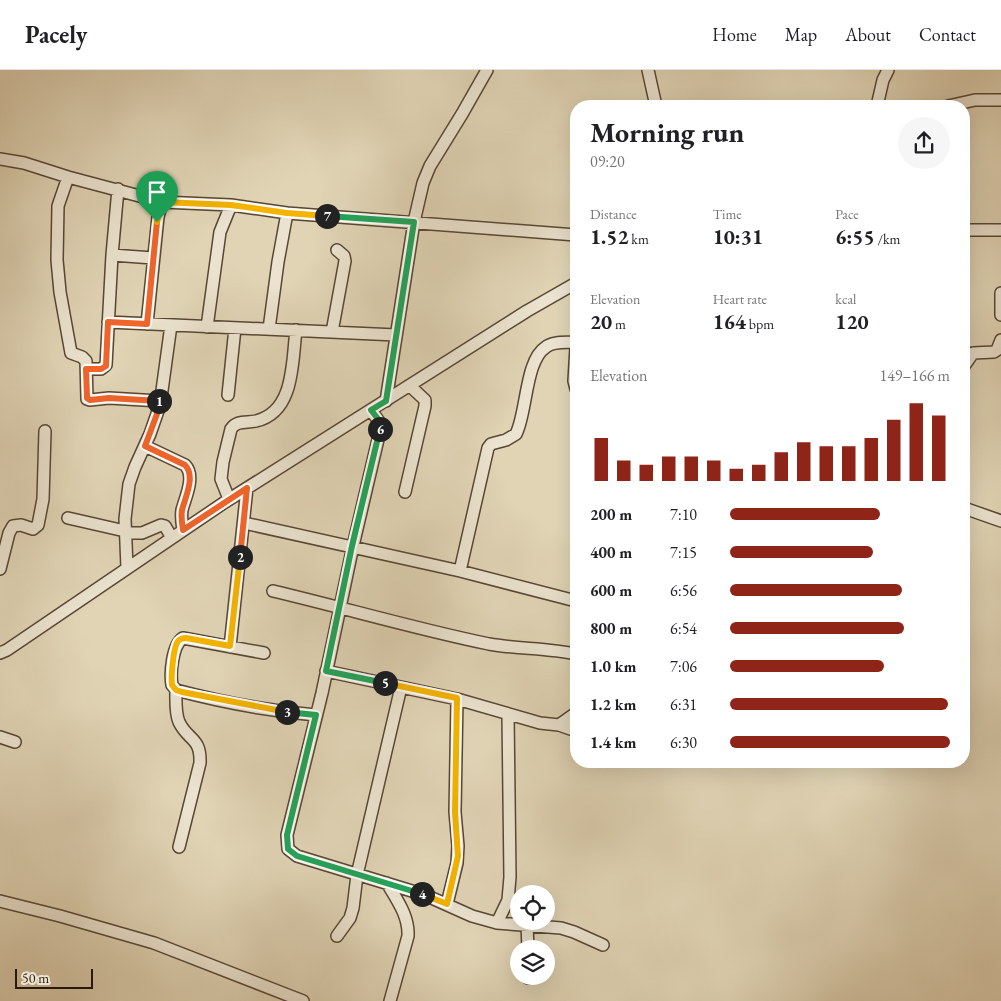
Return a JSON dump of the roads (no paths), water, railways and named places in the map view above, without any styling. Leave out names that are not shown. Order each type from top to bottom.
[{"type":"street","points":[[386,401],[414,222],[423,183],[430,166],[487,70]]},
{"type":"street","points":[[648,70],[655,100]]},
{"type":"street","points":[[878,100],[883,80],[888,70]]},
{"type":"street","points":[[970,101],[1001,100]]},
{"type":"street","points":[[0,159],[24,163],[68,177],[162,202],[231,205],[287,213],[570,235]]},
{"type":"street","points":[[68,177],[58,206],[57,260],[60,292],[71,353],[85,359],[88,400],[109,398],[160,401]]},
{"type":"street","points":[[86,369],[101,369],[106,366],[112,255],[118,190]]},
{"type":"street","points":[[147,324],[158,217],[162,202]]},
{"type":"street","points":[[207,326],[220,232],[231,205]]},
{"type":"street","points":[[270,329],[278,262],[287,213]]},
{"type":"street","points":[[970,230],[1001,230]]},
{"type":"street","points":[[332,332],[345,261],[344,256],[338,250]]},
{"type":"street","points":[[112,255],[153,258]]},
{"type":"street","points":[[0,653],[247,488],[527,311],[570,286]]},
{"type":"street","points":[[1001,293],[1001,315]]},
{"type":"street","points":[[108,322],[396,335]]},
{"type":"street","points":[[127,568],[125,532],[129,484],[134,467],[145,446],[160,401],[171,325]]},
{"type":"street","points":[[228,395],[235,328]]},
{"type":"street","points":[[229,500],[221,479],[224,454],[231,429],[234,424],[239,422],[254,421],[270,414],[285,397],[289,384],[296,330]]},
{"type":"street","points":[[970,356],[972,353],[998,350],[1001,340]]},
{"type":"street","points":[[460,571],[488,448],[491,444],[506,440],[516,434],[530,377],[535,360],[540,352],[552,344],[570,342]]},
{"type":"street","points":[[406,492],[425,406],[425,400],[410,386]]},
{"type":"street","points":[[371,410],[378,419],[380,427],[352,546],[316,715],[287,835],[288,849],[297,856],[425,895],[472,916],[497,923],[510,924]]},
{"type":"street","points":[[0,524],[21,525],[33,529],[38,525],[43,499],[45,431]]},
{"type":"street","points":[[145,446],[185,465],[189,470],[190,478],[182,510],[183,530]]},
{"type":"street","points":[[230,646],[247,488]]},
{"type":"street","points":[[970,510],[1001,521]]},
{"type":"street","points":[[68,518],[125,532],[142,533],[161,525],[165,526],[172,538]]},
{"type":"street","points":[[244,523],[460,571],[570,599]]},
{"type":"street","points":[[0,569],[9,533],[13,526]]},
{"type":"street","points":[[273,591],[406,625],[492,644],[570,653]]},
{"type":"street","points":[[179,847],[201,753],[195,741],[183,730],[177,717],[176,690],[171,680],[178,641],[186,638],[264,653]]},
{"type":"street","points":[[326,671],[457,698],[540,723],[559,725],[570,729]]},
{"type":"street","points":[[337,936],[350,918],[353,908],[356,875],[402,686]]},
{"type":"street","points":[[176,690],[258,707],[316,715]]},
{"type":"street","points":[[447,904],[458,856],[455,812],[457,698]]},
{"type":"street","points":[[497,923],[508,900],[510,878],[508,714]]},
{"type":"street","points":[[559,725],[570,717]]},
{"type":"street","points":[[0,737],[14,742]]},
{"type":"street","points":[[387,883],[405,916],[408,929],[408,936],[390,1001]]},
{"type":"street","points":[[0,901],[154,943],[302,1001]]},
{"type":"street","points":[[555,927],[574,932],[603,945]]}]
